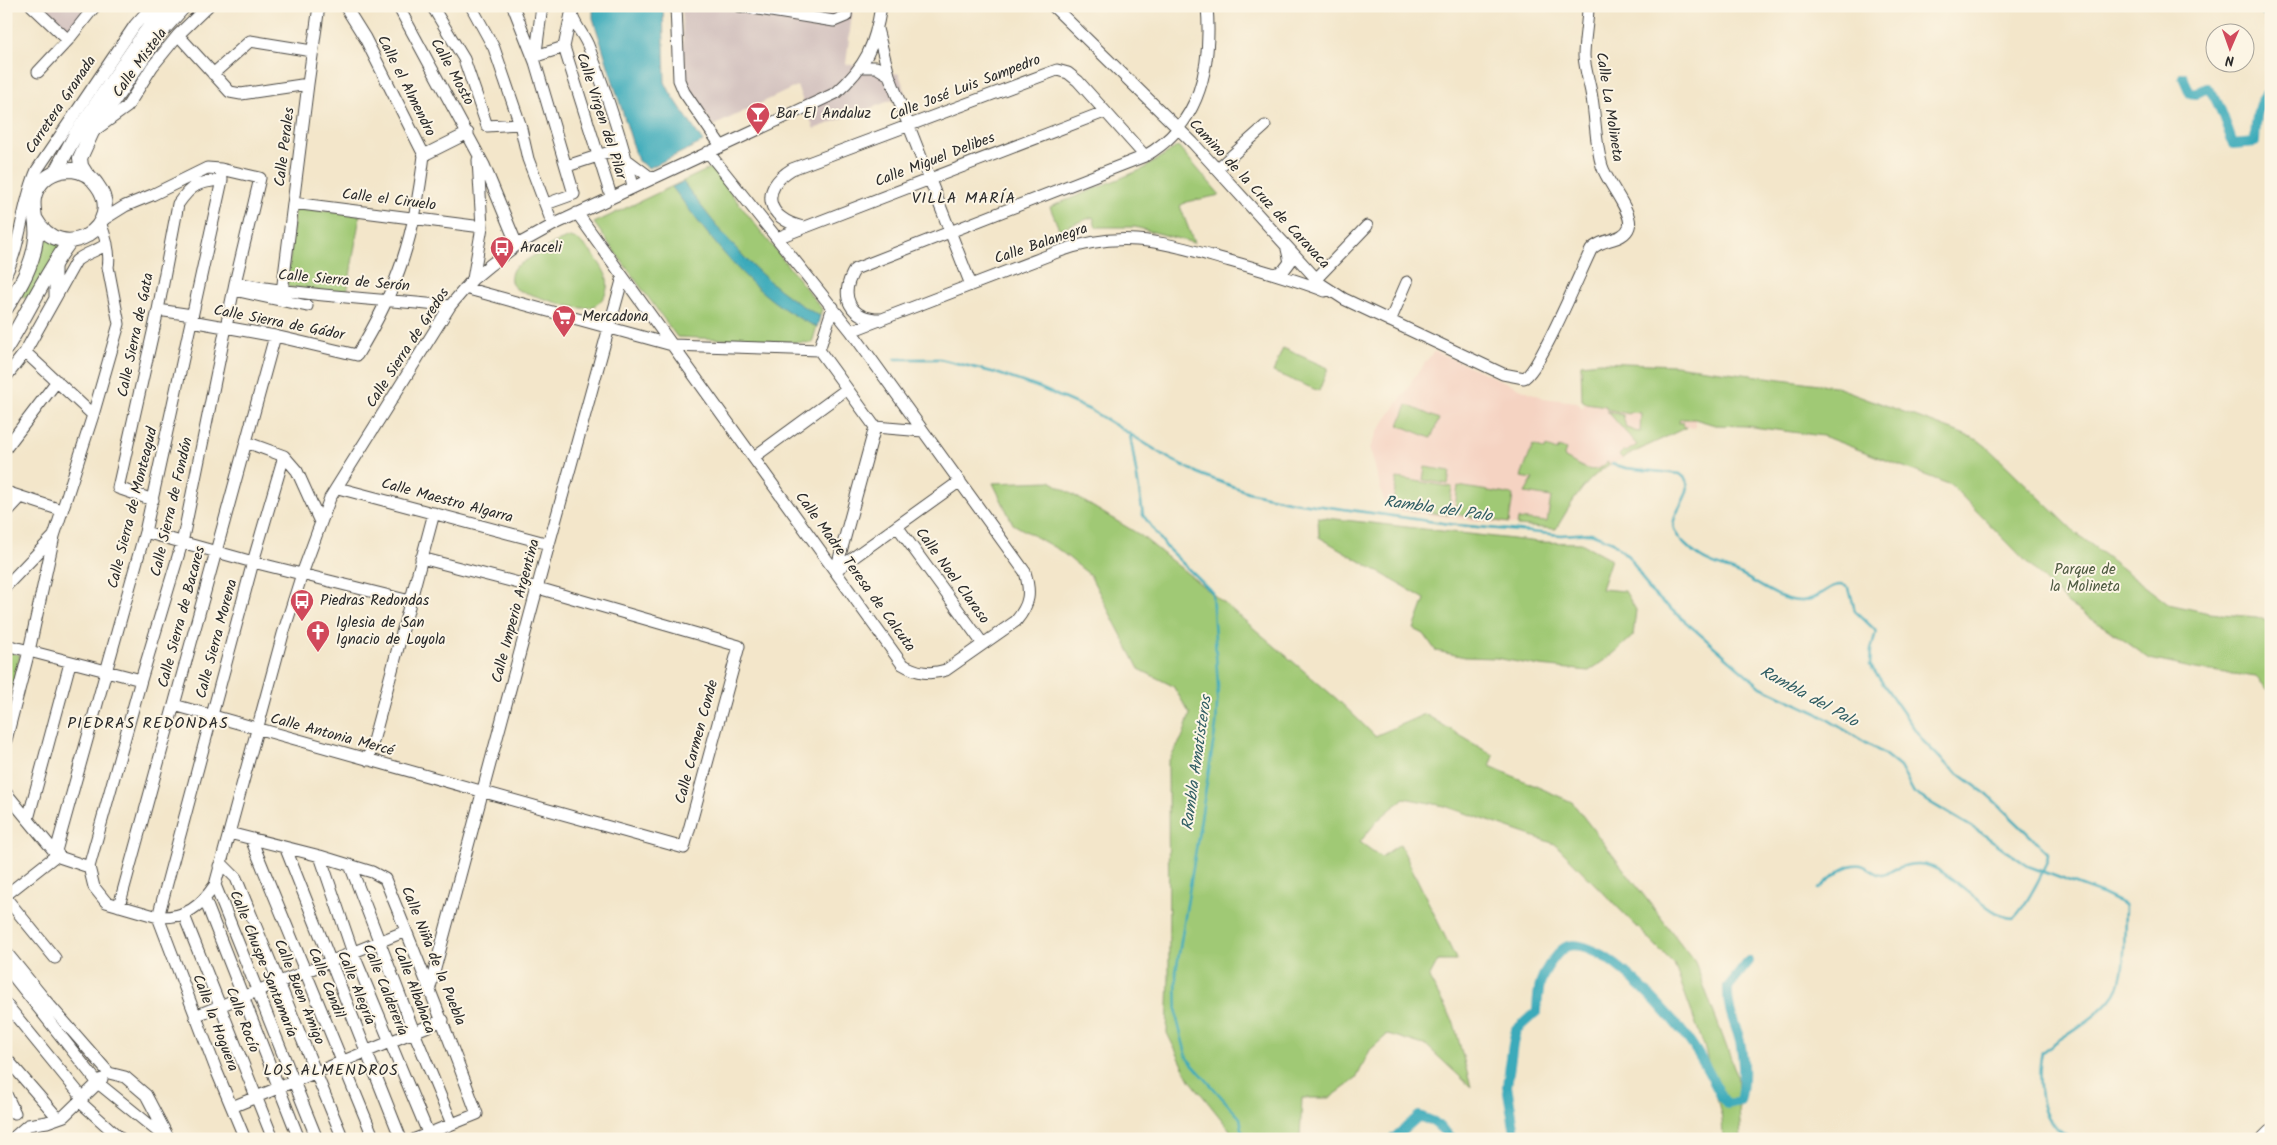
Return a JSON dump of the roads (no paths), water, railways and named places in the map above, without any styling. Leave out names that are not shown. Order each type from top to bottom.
[{"type":"highway","points":[[2265,1139],[2271,1133]]},
{"type":"main road","name":"Carretera Granada","points":[[6,308],[24,278],[34,252],[37,236],[33,207],[38,186],[55,173],[68,148],[139,41],[166,6]]},
{"type":"main road","points":[[35,218],[40,228],[48,235],[59,240],[70,241],[85,238],[101,222],[104,199],[94,181],[81,166],[80,158],[83,147],[158,36],[184,6]]},
{"type":"main road","points":[[55,173],[71,170],[86,174]]},
{"type":"main road","points":[[6,348],[29,312],[55,262],[70,241]]},
{"type":"street","points":[[32,6],[68,40]]},
{"type":"street","points":[[38,72],[68,40],[95,6]]},
{"type":"street","name":"Carretera Granada","points":[[6,274],[28,190],[37,170],[135,26],[152,6]]},
{"type":"street","name":"Calle Mistela","points":[[92,132],[127,107],[152,67],[178,35],[208,6]]},
{"type":"street","name":"Calle Perales","points":[[282,292],[312,51],[320,6]]},
{"type":"street","name":"Calle el Almendro","points":[[345,6],[365,38],[424,155]]},
{"type":"street","name":"Calle Mosto","points":[[398,6],[468,132],[517,245]]},
{"type":"street","points":[[432,6],[464,59],[487,126],[520,124]]},
{"type":"street","points":[[471,6],[494,48],[520,124],[528,159],[553,225]]},
{"type":"street","points":[[513,6],[535,59],[574,194],[546,204]]},
{"type":"street","points":[[535,59],[542,6]]},
{"type":"street","points":[[676,6],[678,80],[684,92],[721,146]]},
{"type":"street","points":[[739,6],[834,21],[846,16],[848,6]]},
{"type":"street","name":"Calle Sierra de Gredos","points":[[205,900],[214,886],[283,634],[320,522],[330,498],[450,306],[473,279],[517,245],[553,225],[633,186],[836,93],[861,67],[870,50],[881,6]]},
{"type":"street","name":"Camino de la Cruz de Caravaca","points":[[1053,6],[1179,129],[1316,278],[1344,299],[1503,374],[1524,378],[1529,376]]},
{"type":"street","points":[[882,319],[870,319],[861,316],[854,311],[848,302],[847,285],[855,269],[1145,156],[1158,149],[1179,129],[1196,98],[1206,73],[1208,54],[1207,6]]},
{"type":"street","name":"Calle La Molineta","points":[[1529,376],[1556,325],[1591,250],[1599,242],[1621,235],[1630,226],[1629,214],[1610,185],[1598,150],[1592,96],[1584,57],[1588,6]]},
{"type":"street","points":[[571,10],[588,46],[627,160],[633,186]]},
{"type":"street","name":"Calle Virgen del Pilar","points":[[571,10],[564,46],[612,196]]},
{"type":"street","points":[[877,28],[889,75],[970,285]]},
{"type":"street","points":[[178,35],[230,92],[241,94],[308,84]]},
{"type":"street","points":[[213,74],[250,41],[312,51]]},
{"type":"street","points":[[535,59],[564,46]]},
{"type":"street","points":[[870,50],[876,67]]},
{"type":"street","points":[[861,67],[876,67],[889,75]]},
{"type":"street","name":"Calle José Luis Sampedro","points":[[803,227],[783,221],[774,210],[772,205],[773,186],[780,176],[792,169],[1057,70],[1068,73],[1078,81],[1145,156]]},
{"type":"street","name":"Calle Miguel Delibes","points":[[776,238],[1104,112]]},
{"type":"street","points":[[1217,170],[1265,126]]},
{"type":"street","points":[[63,132],[68,148]]},
{"type":"street","points":[[389,300],[400,271],[415,217],[424,155],[468,132]]},
{"type":"street","points":[[567,166],[622,148]]},
{"type":"street","name":"Calle Madre Teresa de Calcuta","points":[[577,213],[902,664],[913,671],[935,673],[946,670],[1016,621],[1028,603],[1030,587],[1025,572],[833,307],[708,152]]},
{"type":"street","name":"Calle Mosto","points":[[473,279],[482,227],[482,196],[478,153]]},
{"type":"street","points":[[627,160],[651,178]]},
{"type":"street","points":[[6,740],[29,651],[61,510],[93,415],[119,324],[108,266],[110,260],[101,222],[125,206],[152,195],[206,168],[222,174]]},
{"type":"street","name":"Calle Sierra de Fondón","points":[[89,867],[141,680],[182,543],[193,481],[260,178],[222,174]]},
{"type":"street","name":"Calle Sierra de Gata","points":[[153,500],[118,488],[158,310],[178,204],[200,182],[222,174]]},
{"type":"street","name":"Calle Sierra de Monteagud","points":[[57,853],[153,500],[222,174]]},
{"type":"street","points":[[104,199],[125,206]]},
{"type":"street","name":"Calle el Ciruelo","points":[[292,203],[415,217],[482,227]]},
{"type":"street","points":[[1316,278],[1368,226]]},
{"type":"street","points":[[1276,274],[1284,270],[1290,262],[1288,249],[1280,237]]},
{"type":"street","points":[[85,238],[108,266]]},
{"type":"street","name":"Calle Balanegra","points":[[851,331],[1076,245],[1091,241],[1120,238],[1161,242],[1276,274],[1344,299]]},
{"type":"street","points":[[6,377],[25,352],[76,261],[84,254],[96,252],[107,244]]},
{"type":"street","points":[[9,260],[34,252]]},
{"type":"street","points":[[55,262],[55,300]]},
{"type":"street","name":"Calle Imperio Argentina","points":[[429,991],[549,544],[624,278]]},
{"type":"street","points":[[1390,320],[1407,282]]},
{"type":"street","name":"Calle Sierra de Serón","points":[[235,286],[282,292],[450,306]]},
{"type":"street","name":"Calle Sierra de Serón","points":[[235,286],[307,306]]},
{"type":"street","points":[[465,288],[672,345],[819,350]]},
{"type":"street","name":"Calle Sierra de Gádor","points":[[158,310],[227,327],[357,354],[389,300]]},
{"type":"street","points":[[819,350],[833,307]]},
{"type":"street","name":"Calle Sierra de Bacares","points":[[119,906],[275,336]]},
{"type":"street","points":[[819,350],[875,427],[923,431]]},
{"type":"street","points":[[25,352],[93,415]]},
{"type":"street","points":[[6,448],[56,381]]},
{"type":"street","points":[[754,457],[847,389]]},
{"type":"street","points":[[836,570],[875,427]]},
{"type":"street","points":[[246,442],[284,456],[297,471],[320,522]]},
{"type":"street","name":"Calle Sierra Morena","points":[[158,917],[253,562],[284,456]]},
{"type":"street","points":[[836,570],[960,481]]},
{"type":"street","name":"Calle Maestro Algarra","points":[[338,488],[549,544]]},
{"type":"street","points":[[6,492],[61,510]]},
{"type":"street","points":[[6,513],[21,497]]},
{"type":"street","points":[[368,760],[434,513]]},
{"type":"street","name":"Calle Noel Claraso","points":[[897,526],[983,644]]},
{"type":"street","points":[[145,532],[410,602]]},
{"type":"street","points":[[6,586],[54,536]]},
{"type":"street","points":[[421,558],[538,588]]},
{"type":"street","name":"Calle Carmen Conde","points":[[483,791],[684,848],[734,665],[739,646],[538,588]]},
{"type":"street","points":[[6,644],[70,663],[141,680]]},
{"type":"street","points":[[28,819],[70,663]]},
{"type":"street","name":"Calle Antonia Mercé","points":[[174,704],[258,730],[483,791]]},
{"type":"street","points":[[6,793],[59,857],[89,867],[94,887],[106,902],[158,917],[167,917],[198,907],[205,900]]},
{"type":"street","name":"Calle Niña de la Puebla","points":[[229,833],[286,849],[320,856],[372,872],[385,879],[429,991],[443,1020],[477,1114],[452,1124]]},
{"type":"street","name":"Calle Candil","points":[[251,839],[374,1139]]},
{"type":"street","name":"Calle Alegría","points":[[286,849],[329,962],[401,1139]]},
{"type":"street","points":[[55,958],[6,896],[57,853]]},
{"type":"street","name":"Calle Calderería","points":[[320,856],[353,952],[428,1133]]},
{"type":"street","name":"Calle Buen Amigo","points":[[219,866],[222,864],[236,878],[343,1139]]},
{"type":"street","name":"Calle Albahaca","points":[[350,865],[414,1032],[452,1124]]},
{"type":"street","name":"Calle Chuspe Santamaría","points":[[214,886],[317,1139]]},
{"type":"street","name":"Calle Chuspe Santamaría","points":[[205,900],[299,1139]]},
{"type":"street","name":"Calle Rocío","points":[[183,913],[273,1139]]},
{"type":"street","name":"Calle la Hoguera","points":[[158,917],[195,1016],[245,1139]]},
{"type":"street","points":[[195,1016],[406,931]]},
{"type":"street","points":[[6,952],[109,1073],[125,1077],[146,1095],[168,1139]]},
{"type":"street","points":[[417,960],[438,954]]},
{"type":"street","points":[[6,967],[98,1083],[168,1139]]},
{"type":"street","points":[[7,1004],[80,1099],[121,1139]]},
{"type":"street","points":[[232,1106],[443,1020]]},
{"type":"street","points":[[6,1058],[58,1118]]},
{"type":"street","points":[[12,1139],[26,1127],[64,1116],[109,1073]]},
{"type":"street","points":[[6,1094],[11,1111],[26,1127]]},
{"type":"street","points":[[415,1139],[452,1124]]},
{"type":"water","points":[[593,6],[663,6],[665,82],[703,142],[649,168],[638,161],[593,18]]},
{"type":"water","points":[[683,182],[728,239],[761,274],[779,290],[820,316],[817,327],[773,301],[736,267],[672,187]]},
{"type":"waterway","points":[[2259,6],[2271,17]]},
{"type":"waterway","points":[[2183,77],[2190,93],[2195,94],[2207,88],[2211,92],[2219,105],[2233,144],[2255,142],[2259,107],[2266,95],[2271,91]]},
{"type":"waterway","name":"Rambla Amatisteros","points":[[895,359],[940,359],[996,373],[1040,388],[1090,410],[1130,434],[1143,515],[1167,548],[1212,592],[1218,686],[1216,726],[1176,972],[1177,1019],[1187,1058],[1240,1118],[1244,1139]]},
{"type":"waterway","name":"Rambla del Palo","points":[[1130,434],[1170,459],[1202,475],[1248,492],[1293,502],[1457,525],[1561,535],[1591,533],[1613,542],[1631,559],[1650,591],[1761,687],[1817,713],[1884,754],[1900,767],[1914,793],[1980,832],[2028,866],[2100,893],[2125,905],[2123,964],[2119,986],[2115,994],[2100,1011],[2042,1052],[2040,1088],[2043,1107],[2050,1121],[2072,1139]]},
{"type":"waterway","points":[[1612,464],[1626,468],[1680,474],[1686,480],[1688,486],[1676,515],[1674,529],[1678,537],[1693,552],[1712,564],[1735,572],[1776,594],[1794,600],[1809,600],[1837,585],[1849,588],[1855,611],[1876,631],[1871,650],[1870,665],[1923,741],[1946,764],[1990,797],[2048,853],[2035,887],[2023,907],[2013,918],[1994,911],[1950,878],[1925,865],[1908,865],[1882,875],[1861,865],[1849,866],[1838,872],[1819,889]]},
{"type":"waterway","points":[[1516,1139],[1507,1086],[1516,1030],[1537,1011],[1539,989],[1543,977],[1549,965],[1562,949],[1568,946],[1582,946],[1599,953],[1634,980],[1688,1039],[1723,1099],[1728,1104],[1740,1101],[1743,1076],[1742,1050],[1730,1011],[1728,987],[1749,961]]},
{"type":"waterway","points":[[1393,1139],[1419,1116],[1434,1122],[1453,1139]]},
{"type":"place","name":"Bar El Andaluz","points":[[758,135]]},
{"type":"place","name":"Araceli","points":[[502,269]]},
{"type":"place","name":"Mercadona","points":[[564,338]]},
{"type":"place","name":"Piedras Redondas","points":[[302,622]]},
{"type":"place","name":"Iglesia de San Ignacio de Loyola","points":[[318,653]]},
{"type":"district","name":"VILLA MARÍA","points":[[964,198]]},
{"type":"district","name":"PIEDRAS REDONDAS","points":[[148,723]]},
{"type":"district","name":"LOS ALMENDROS","points":[[331,1070]]},
{"type":"park label","name":"Parque de la Molineta","points":[[2085,578]]}]
